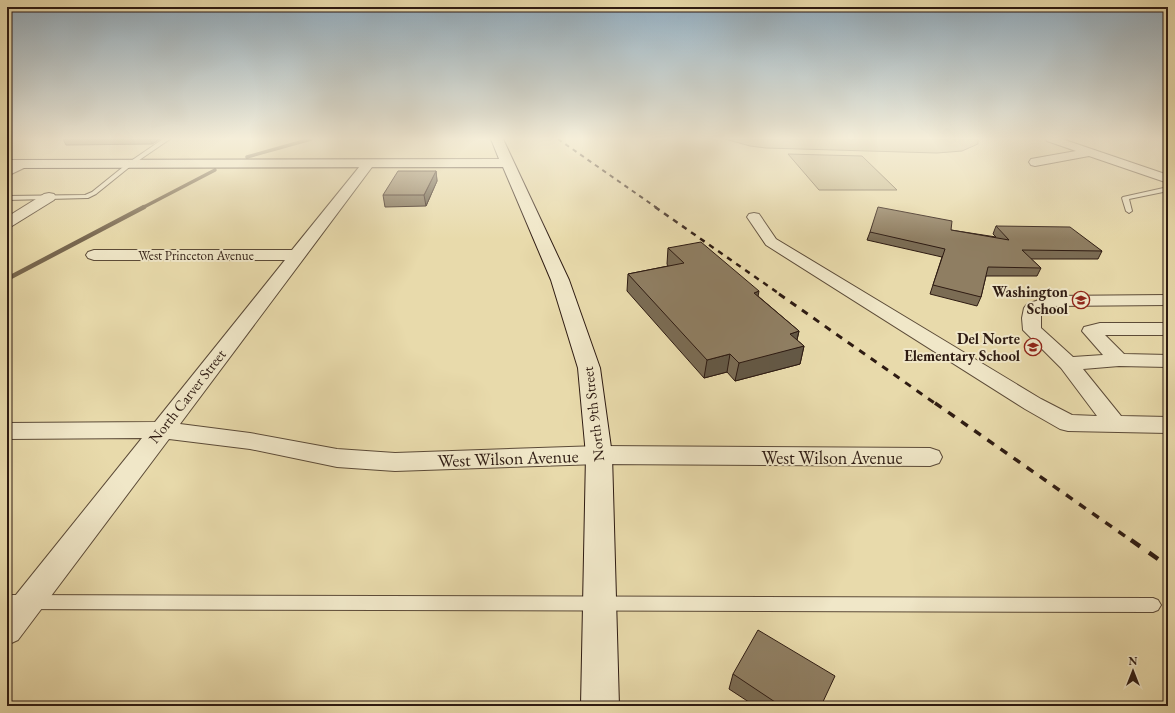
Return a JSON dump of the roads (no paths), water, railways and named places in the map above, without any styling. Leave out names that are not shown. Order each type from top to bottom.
[{"type":"main road","name":"North 9th Street","points":[[510,172],[560,280],[589,368],[599,456],[600,706]]},
{"type":"street","name":"North Carver Street","points":[[7,630],[160,430],[362,172]]},
{"type":"street","points":[[1148,172],[1168,179]]},
{"type":"street","points":[[7,223],[49,197]]},
{"type":"street","points":[[754,217],[771,242],[1027,400],[1068,423],[1168,425]]},
{"type":"street","name":"West Princeton Avenue","points":[[94,255],[298,254]]},
{"type":"street","points":[[1115,424],[1068,364],[1032,330],[1031,318],[1033,308],[1051,301],[1168,300]]},
{"type":"street","points":[[1119,360],[1091,331],[1100,329],[1168,329]]},
{"type":"street","points":[[1068,364],[1119,360],[1168,361]]},
{"type":"street","name":"West Wilson Avenue","points":[[7,431],[160,430],[250,441],[338,458],[395,462],[599,456],[930,457]]},
{"type":"lane","points":[[7,198],[86,197],[94,194],[120,172]]},
{"type":"lane","points":[[1129,211],[1125,198],[1168,189]]},
{"type":"lane","points":[[7,602],[1153,605]]},
{"type":"waterway","points":[[142,208],[211,172]]},
{"type":"waterway","points":[[7,279],[144,207]]},
{"type":"railway","points":[[606,172],[657,208]]},
{"type":"railway","points":[[655,207],[781,295]]},
{"type":"railway","points":[[779,294],[936,404]]},
{"type":"railway","points":[[935,403],[1132,541]]},
{"type":"railway","points":[[1131,540],[1168,566]]},
{"type":"place","name":"Washington School","points":[[1081,300]]},
{"type":"place","name":"Del Norte Elementary School","points":[[1033,347]]}]
